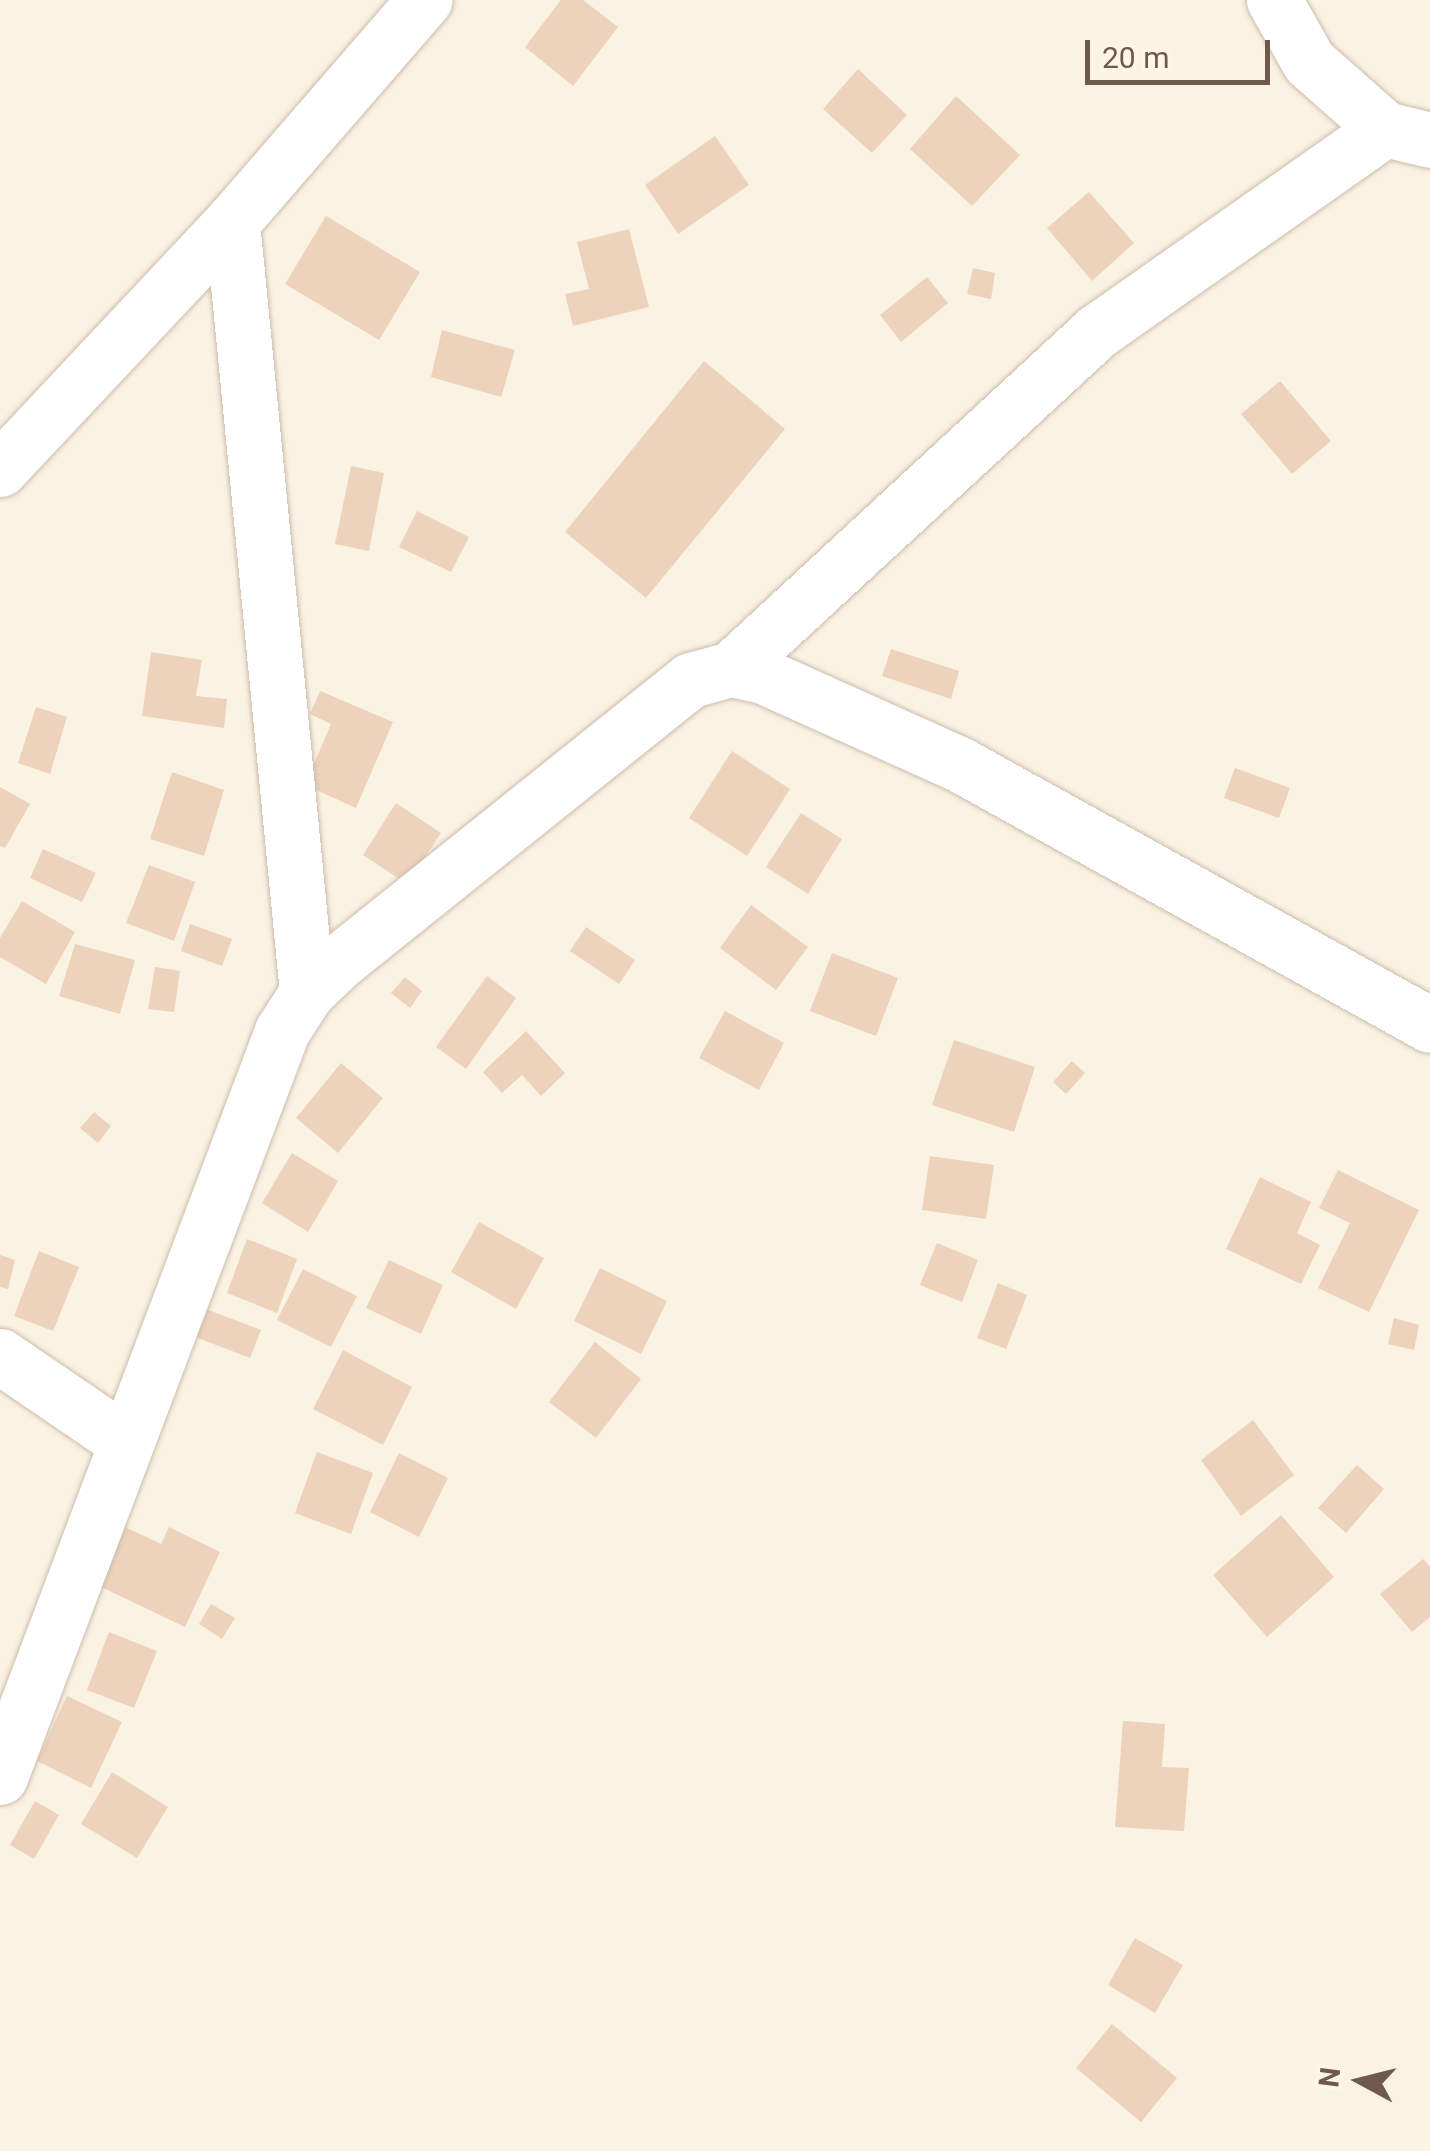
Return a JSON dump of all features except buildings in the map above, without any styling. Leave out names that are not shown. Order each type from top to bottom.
[{"type":"street","points":[[0,469],[232,222],[424,0]]},
{"type":"street","points":[[0,1776],[282,1030],[307,992],[341,960],[691,680],[730,669],[1096,332],[1407,134],[1309,62],[1274,0]]},
{"type":"street","points":[[232,222],[307,992]]},
{"type":"street","points":[[730,669],[763,676],[960,764],[1430,1025]]},
{"type":"street","points":[[0,1356],[126,1442]]}]
